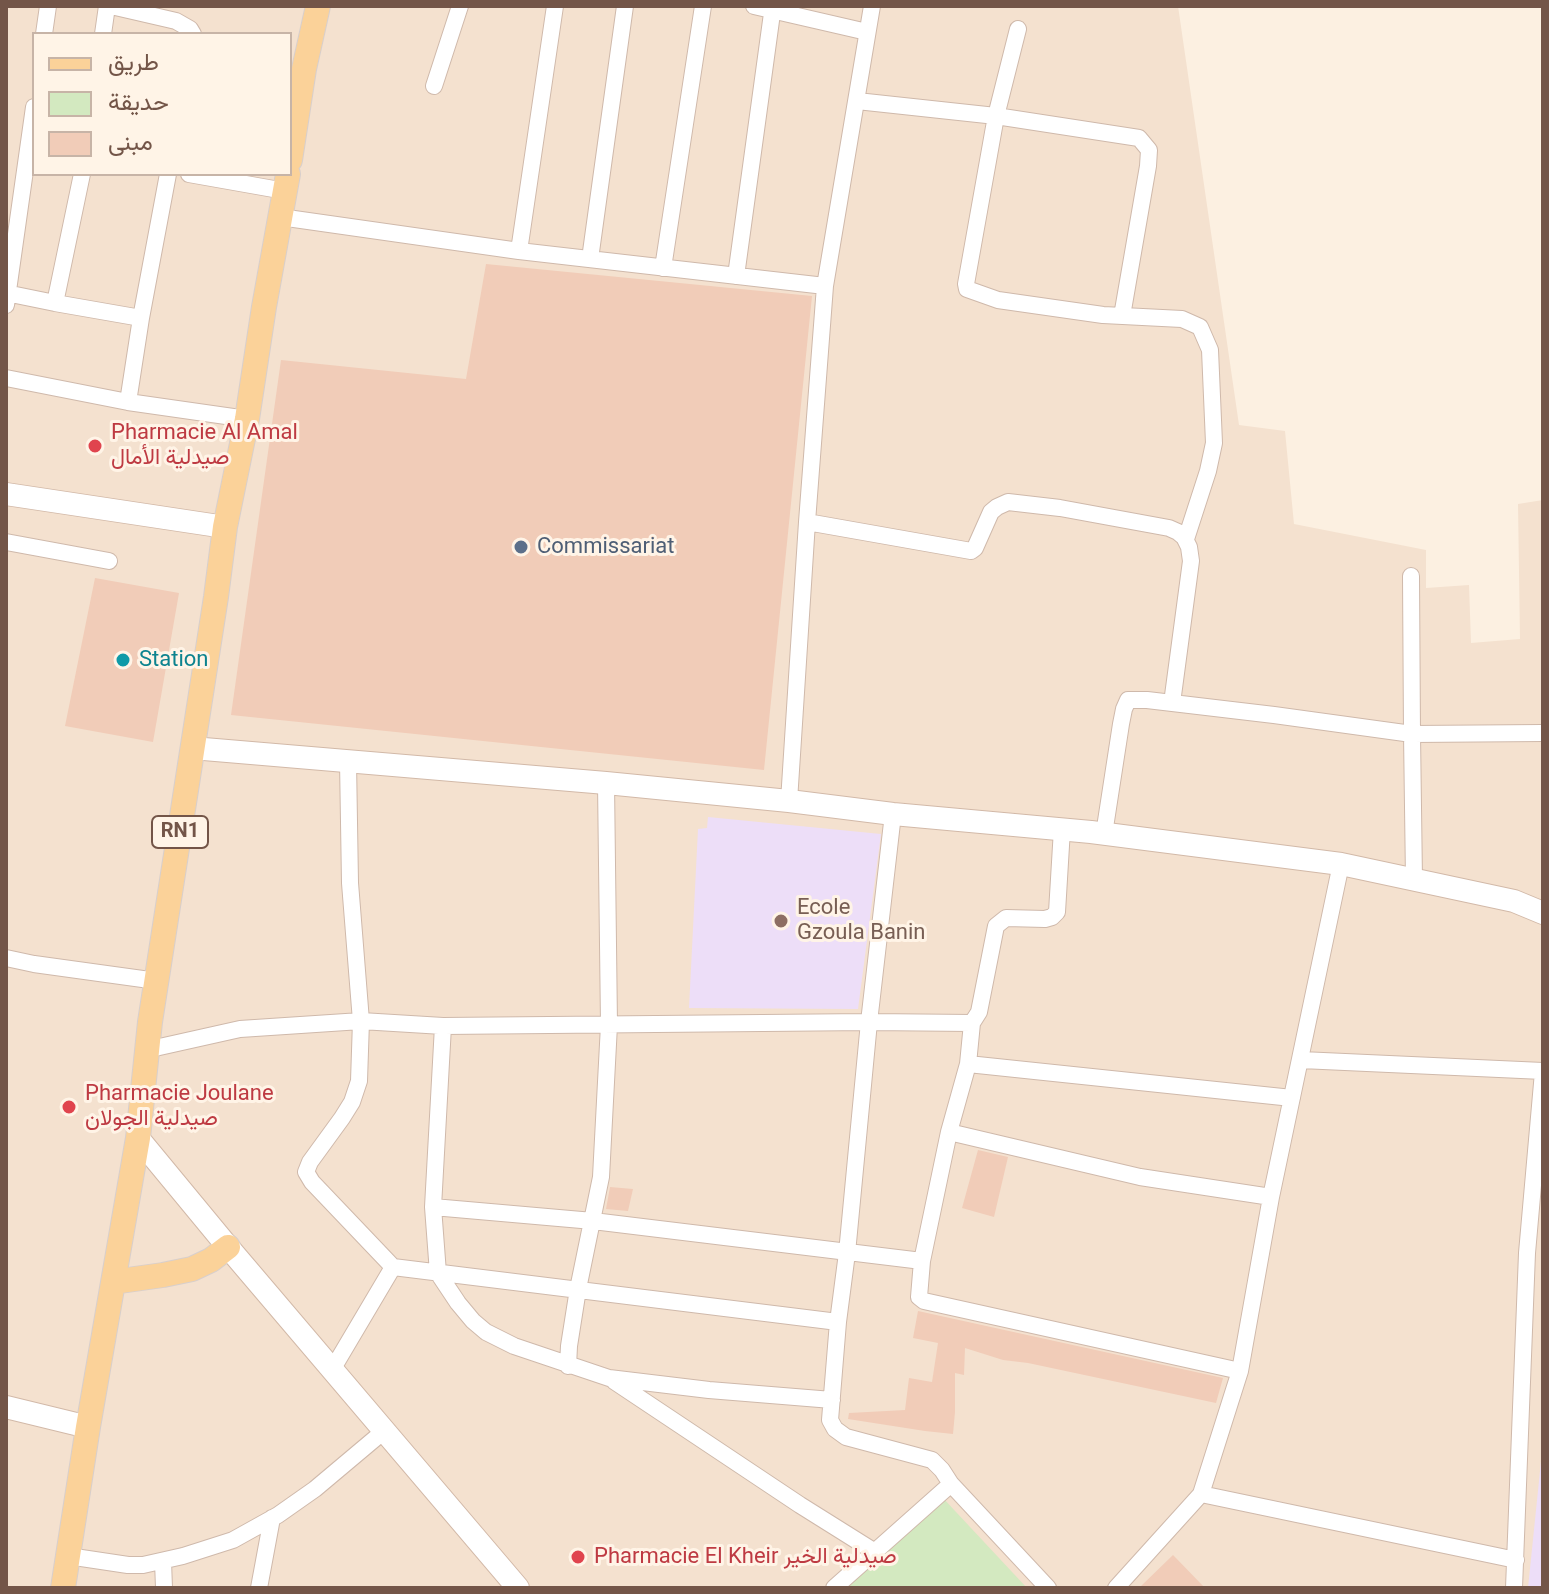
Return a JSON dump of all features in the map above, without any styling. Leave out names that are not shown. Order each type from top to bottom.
[{"type":"main road","points":[[292,147],[318,6]]},
{"type":"main road","name":"RN1","points":[[63,1588],[138,1138],[146,1050],[225,527],[247,419],[286,183]]},
{"type":"main road","points":[[113,1282],[192,1269],[228,1247]]},
{"type":"street","points":[[44,32],[48,6]]},
{"type":"street","points":[[103,32],[109,6],[176,21],[192,32]]},
{"type":"street","points":[[434,86],[460,6]]},
{"type":"street","points":[[519,251],[555,6]]},
{"type":"street","points":[[590,259],[625,6]]},
{"type":"street","points":[[663,268],[703,6]]},
{"type":"street","points":[[754,6],[867,32]]},
{"type":"street","points":[[789,801],[825,286],[872,6]]},
{"type":"street","points":[[736,276],[772,8]]},
{"type":"street","points":[[1018,29],[996,116],[967,289],[998,300],[1122,316],[1182,319],[1200,327],[1210,350],[1214,443],[1186,539]]},
{"type":"street","points":[[857,101],[996,116],[1139,138],[1149,150],[1148,166],[1122,316]]},
{"type":"street","points":[[32,121],[7,297],[141,318]]},
{"type":"street","points":[[55,303],[82,176]]},
{"type":"street","points":[[128,402],[168,176]]},
{"type":"street","points":[[211,176],[286,183]]},
{"type":"street","points":[[280,217],[519,251],[825,286]]},
{"type":"street","points":[[6,378],[128,402],[247,419]]},
{"type":"street","points":[[6,494],[225,527]]},
{"type":"street","points":[[807,522],[971,551],[991,512],[1008,502],[1060,508],[1178,532],[1186,539],[1191,561],[1172,703]]},
{"type":"street","points":[[6,542],[109,561]]},
{"type":"street","points":[[1411,576],[1414,880]]},
{"type":"street","points":[[1104,834],[1121,724],[1127,702],[1132,699],[1412,734],[1543,733]]},
{"type":"street","points":[[192,748],[606,783],[1104,834],[1341,864],[1514,901],[1543,913]]},
{"type":"street","points":[[348,761],[350,883],[361,1021],[359,1081],[352,1102],[310,1162],[306,1172],[312,1182],[393,1267],[838,1322]]},
{"type":"street","points":[[568,1366],[578,1289],[601,1177],[609,1025],[606,783]]},
{"type":"street","points":[[893,814],[830,1420],[835,1429],[846,1437],[932,1460],[1048,1588]]},
{"type":"street","points":[[1062,829],[1057,912],[1048,919],[1012,917],[996,926],[979,1012],[972,1023],[968,1064],[949,1132],[922,1261],[918,1295],[924,1301],[1240,1371]]},
{"type":"street","points":[[1116,1588],[1201,1494],[1240,1371],[1271,1197],[1341,864]]},
{"type":"street","points":[[6,958],[157,981]]},
{"type":"street","points":[[146,1050],[240,1029],[361,1021],[443,1026],[972,1023]]},
{"type":"street","points":[[443,1026],[433,1207],[438,1273],[465,1313],[486,1332],[514,1346],[609,1378],[832,1400]]},
{"type":"street","points":[[1301,1060],[1543,1072],[1527,1253],[1514,1588]]},
{"type":"street","points":[[968,1064],[1292,1098]]},
{"type":"street","points":[[949,1132],[1140,1177],[1271,1197]]},
{"type":"street","points":[[138,1138],[518,1588]]},
{"type":"street","points":[[433,1207],[593,1221],[922,1261]]},
{"type":"street","points":[[332,1370],[393,1267]]},
{"type":"street","points":[[609,1378],[875,1552]]},
{"type":"street","points":[[6,1407],[88,1427]]},
{"type":"street","points":[[68,1556],[143,1565],[233,1540],[315,1489],[384,1431]]},
{"type":"street","points":[[834,1588],[951,1484]]},
{"type":"street","points":[[1201,1494],[1516,1560]]},
{"type":"street","points":[[259,1588],[272,1518]]},
{"type":"street","points":[[163,1561],[164,1588]]},
{"type":"shaded area","points":[[6,6],[1178,6],[1239,425],[1285,431],[1294,524],[1426,550],[1426,588],[1469,585],[1471,643],[1520,639],[1518,504],[1543,500],[1543,1588],[6,1588]]},
{"type":"shaded area","name":"Ecole Gzoula Banin","points":[[708,817],[881,834],[858,1009],[689,1008],[698,829],[707,828]]},
{"type":"shaded area","points":[[1543,1442],[1543,1588],[1528,1588]]},
{"type":"green space","points":[[942,1497],[1027,1588],[846,1588]]},
{"type":"building","name":"Commissariat","points":[[486,264],[812,296],[764,770],[231,715],[281,360],[466,379]]},
{"type":"building","name":"Station","points":[[95,578],[179,593],[153,742],[65,726]]},
{"type":"building","points":[[978,1150],[1008,1157],[994,1217],[962,1208]]},
{"type":"building","points":[[610,1187],[633,1189],[628,1211],[606,1209]]},
{"type":"building","points":[[918,1311],[1223,1378],[1216,1403],[1003,1360],[965,1348],[964,1375],[955,1373],[953,1434],[848,1419],[849,1413],[905,1410],[909,1378],[932,1382],[938,1343],[913,1338]]},
{"type":"building","points":[[1173,1555],[1205,1588],[1139,1588]]},
{"type":"place","name":"Pharmacie Al Amal صيدلية الأمال","points":[[95,446]]},
{"type":"place","name":"Commissariat","points":[[521,547]]},
{"type":"place","name":"Station","points":[[123,660]]},
{"type":"place","name":"Ecole Gzoula Banin","points":[[781,921]]},
{"type":"place","name":"Pharmacie Joulane صيدلية الجولان","points":[[69,1107]]},
{"type":"place","name":"Pharmacie El Kheir صيدلية الخير","points":[[578,1557]]}]
